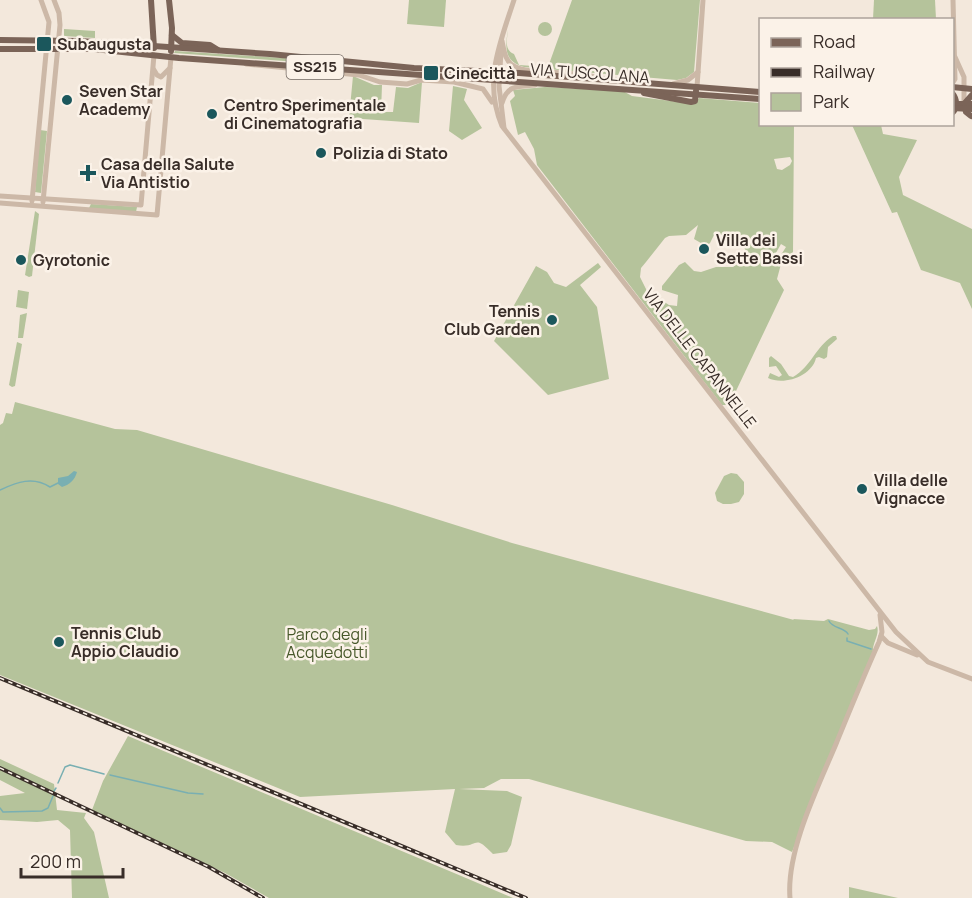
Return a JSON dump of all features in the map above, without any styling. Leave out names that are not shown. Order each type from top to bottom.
[{"type":"main road","points":[[151,0],[154,55]]},
{"type":"main road","points":[[169,0],[171,57]]},
{"type":"main road","points":[[172,35],[182,43],[210,45],[222,51]]},
{"type":"main road","name":"SS215","points":[[0,40],[47,39],[154,46]]},
{"type":"main road","name":"VIA TUSCOLANA","points":[[154,46],[392,67],[496,71],[670,85],[696,91],[759,99]]},
{"type":"main road","name":"SS215","points":[[0,49],[58,48],[154,55]]},
{"type":"main road","name":"VIA TUSCOLANA","points":[[154,55],[620,88],[690,102],[694,101],[696,91]]},
{"type":"main road","points":[[954,86],[972,89]]},
{"type":"main road","name":"VIA TUSCOLANA","points":[[696,91],[714,89],[759,92]]},
{"type":"main road","points":[[972,95],[964,104],[966,112],[972,116]]},
{"type":"main road","points":[[954,106],[972,106]]},
{"type":"main road","points":[[954,114],[972,116]]},
{"type":"street","points":[[31,206],[49,22],[41,0]]},
{"type":"street","points":[[43,207],[60,17],[54,0]]},
{"type":"street","name":"VIA DELLE CAPANNELLE","points":[[514,0],[502,40],[496,71],[497,116],[504,129],[896,632],[921,657]]},
{"type":"street","points":[[696,91],[703,0]]},
{"type":"street","points":[[953,0],[954,18]]},
{"type":"street","points":[[954,28],[954,81]]},
{"type":"street","name":"VIA TUSCOLANA","points":[[502,40],[505,57],[518,68],[585,74],[604,80]]},
{"type":"street","points":[[0,196],[141,206],[154,55]]},
{"type":"street","points":[[955,56],[963,74],[964,104]]},
{"type":"street","points":[[0,203],[157,215],[171,57]]},
{"type":"street","name":"VIA TUSCOLANA","points":[[238,62],[252,66],[359,75],[380,82],[405,84],[421,80],[454,82],[485,91],[497,116]]},
{"type":"street","points":[[154,70],[161,77],[170,67]]},
{"type":"street","points":[[670,85],[686,81],[698,72]]},
{"type":"street","points":[[698,72],[702,83],[714,89]]},
{"type":"street","points":[[153,82],[161,79],[169,84]]},
{"type":"street","name":"VIA DELLE CAPANNELLE","points":[[496,81],[504,129]]},
{"type":"street","points":[[501,105],[506,93],[514,87],[546,84]]},
{"type":"street","name":"VIA DELLE CAPANNELLE","points":[[874,603],[881,619],[882,634]]},
{"type":"street","points":[[790,898],[794,857],[805,820],[882,634],[889,629],[896,632]]},
{"type":"street","points":[[882,634],[890,644],[972,679]]},
{"type":"street","points":[[876,648],[890,644]]},
{"type":"green space","points":[[409,0],[446,0],[444,27],[407,24]]},
{"type":"green space","points":[[572,0],[700,0],[694,72],[686,78],[677,80],[524,67],[517,65],[509,58],[506,48],[508,30],[507,47],[514,54],[519,65],[548,67]]},
{"type":"green space","points":[[874,0],[935,0],[936,18],[873,18]]},
{"type":"green space","points":[[542,22],[548,22],[552,29],[548,36],[542,36],[538,32],[538,26]]},
{"type":"green space","points":[[64,29],[95,31],[95,38],[64,36]]},
{"type":"green space","points":[[175,51],[283,58],[338,65],[174,53]]},
{"type":"green space","points":[[353,76],[374,85],[382,85],[381,112],[393,112],[396,87],[408,88],[422,82],[419,123],[349,118]]},
{"type":"green space","points":[[453,86],[467,89],[464,100],[482,128],[462,140],[449,131]]},
{"type":"green space","points":[[545,87],[623,91],[632,96],[694,104],[699,98],[759,103],[759,126],[794,126],[793,252],[782,261],[779,258],[786,247],[781,244],[773,258],[781,264],[777,279],[784,290],[736,391],[726,405],[722,405],[537,165],[534,149],[525,132],[518,135],[510,101],[515,96],[513,90]],"holes":[[[790,157],[792,161],[782,170],[777,169],[774,159]],[[698,225],[694,239],[706,246],[714,235],[719,234],[742,244],[748,254],[733,267],[716,267],[701,272],[694,271],[685,262],[679,265],[662,286],[662,290],[678,295],[677,306],[669,305],[647,291],[640,277],[641,268],[665,238],[686,235]]]},
{"type":"green space","points":[[852,126],[881,126],[883,134],[917,140],[899,177],[903,195],[972,229],[972,309],[960,283],[921,270],[897,212],[892,213]]},
{"type":"green space","points":[[40,130],[47,131],[41,193],[35,192]]},
{"type":"green space","points":[[91,204],[137,207],[136,212],[89,208]]},
{"type":"green space","points":[[35,211],[39,214],[32,276],[29,277],[25,275]]},
{"type":"green space","name":"Tennis Club Garden","points":[[598,263],[601,267],[580,285],[597,307],[609,379],[548,395],[494,341],[536,266],[547,272],[554,283],[566,287]]},
{"type":"green space","points":[[18,290],[29,292],[27,309],[16,307]]},
{"type":"green space","points":[[27,313],[23,338],[18,338],[20,315]]},
{"type":"green space","points":[[833,336],[837,339],[828,347],[827,357],[816,358],[809,370],[803,374],[782,381],[768,378],[770,373],[779,377],[782,375],[776,366],[769,367],[771,356],[781,364],[789,376],[793,377]]},
{"type":"green space","points":[[17,342],[22,344],[15,386],[12,387],[9,385]]},
{"type":"green space","name":"Parco degli Acquedotti","points":[[15,402],[115,429],[137,430],[512,543],[794,620],[824,621],[828,619],[869,630],[877,626],[878,633],[873,652],[792,852],[772,842],[746,841],[529,779],[501,779],[484,788],[459,789],[507,791],[522,797],[511,845],[507,852],[493,854],[478,843],[456,845],[445,832],[455,789],[300,797],[0,675],[0,425],[6,413],[12,414]]},
{"type":"green space","points":[[731,473],[737,474],[744,482],[744,494],[739,502],[723,504],[717,501],[715,493],[724,476]]},
{"type":"green space","points":[[128,736],[513,898],[269,898],[225,873],[92,810],[103,781]]},
{"type":"green space","points":[[0,759],[54,784],[57,810],[86,813],[84,818],[94,832],[109,898],[72,898],[70,830],[58,820],[37,822],[0,820],[0,796],[25,793],[0,780]]},
{"type":"green space","points":[[849,887],[898,898],[849,898]]},
{"type":"water","points":[[74,471],[77,472],[73,480],[62,487],[58,484],[58,478],[68,476]]},
{"type":"waterway","points":[[0,490],[25,481],[37,482],[50,487],[58,483]]},
{"type":"waterway","points":[[829,621],[848,634]]},
{"type":"waterway","points":[[847,638],[847,641],[871,649]]},
{"type":"waterway","points":[[58,783],[65,767],[70,765],[104,774]]},
{"type":"waterway","points":[[110,775],[188,793],[203,794]]},
{"type":"waterway","points":[[0,808],[3,812],[42,811],[48,808],[53,796]]},
{"type":"railway","points":[[0,678],[526,898]]},
{"type":"railway","points":[[0,768],[209,867],[263,898]]},
{"type":"place","name":"Subaugusta","points":[[44,44]]},
{"type":"place","name":"Cinecittà","points":[[431,73]]},
{"type":"place","name":"Seven Star Academy","points":[[67,100]]},
{"type":"place","name":"Centro Sperimentale di Cinematografia","points":[[212,114]]},
{"type":"place","name":"Polizia di Stato","points":[[321,153]]},
{"type":"place","name":"Casa della Salute Via Antistio","points":[[88,173]]},
{"type":"place","name":"Villa dei Sette Bassi","points":[[704,249]]},
{"type":"place","name":"Gyrotonic","points":[[21,260]]},
{"type":"place","name":"Tennis Club Garden","points":[[552,320]]},
{"type":"place","name":"Villa delle Vignacce","points":[[862,489]]},
{"type":"place","name":"Tennis Club Appio Claudio","points":[[59,642]]}]
